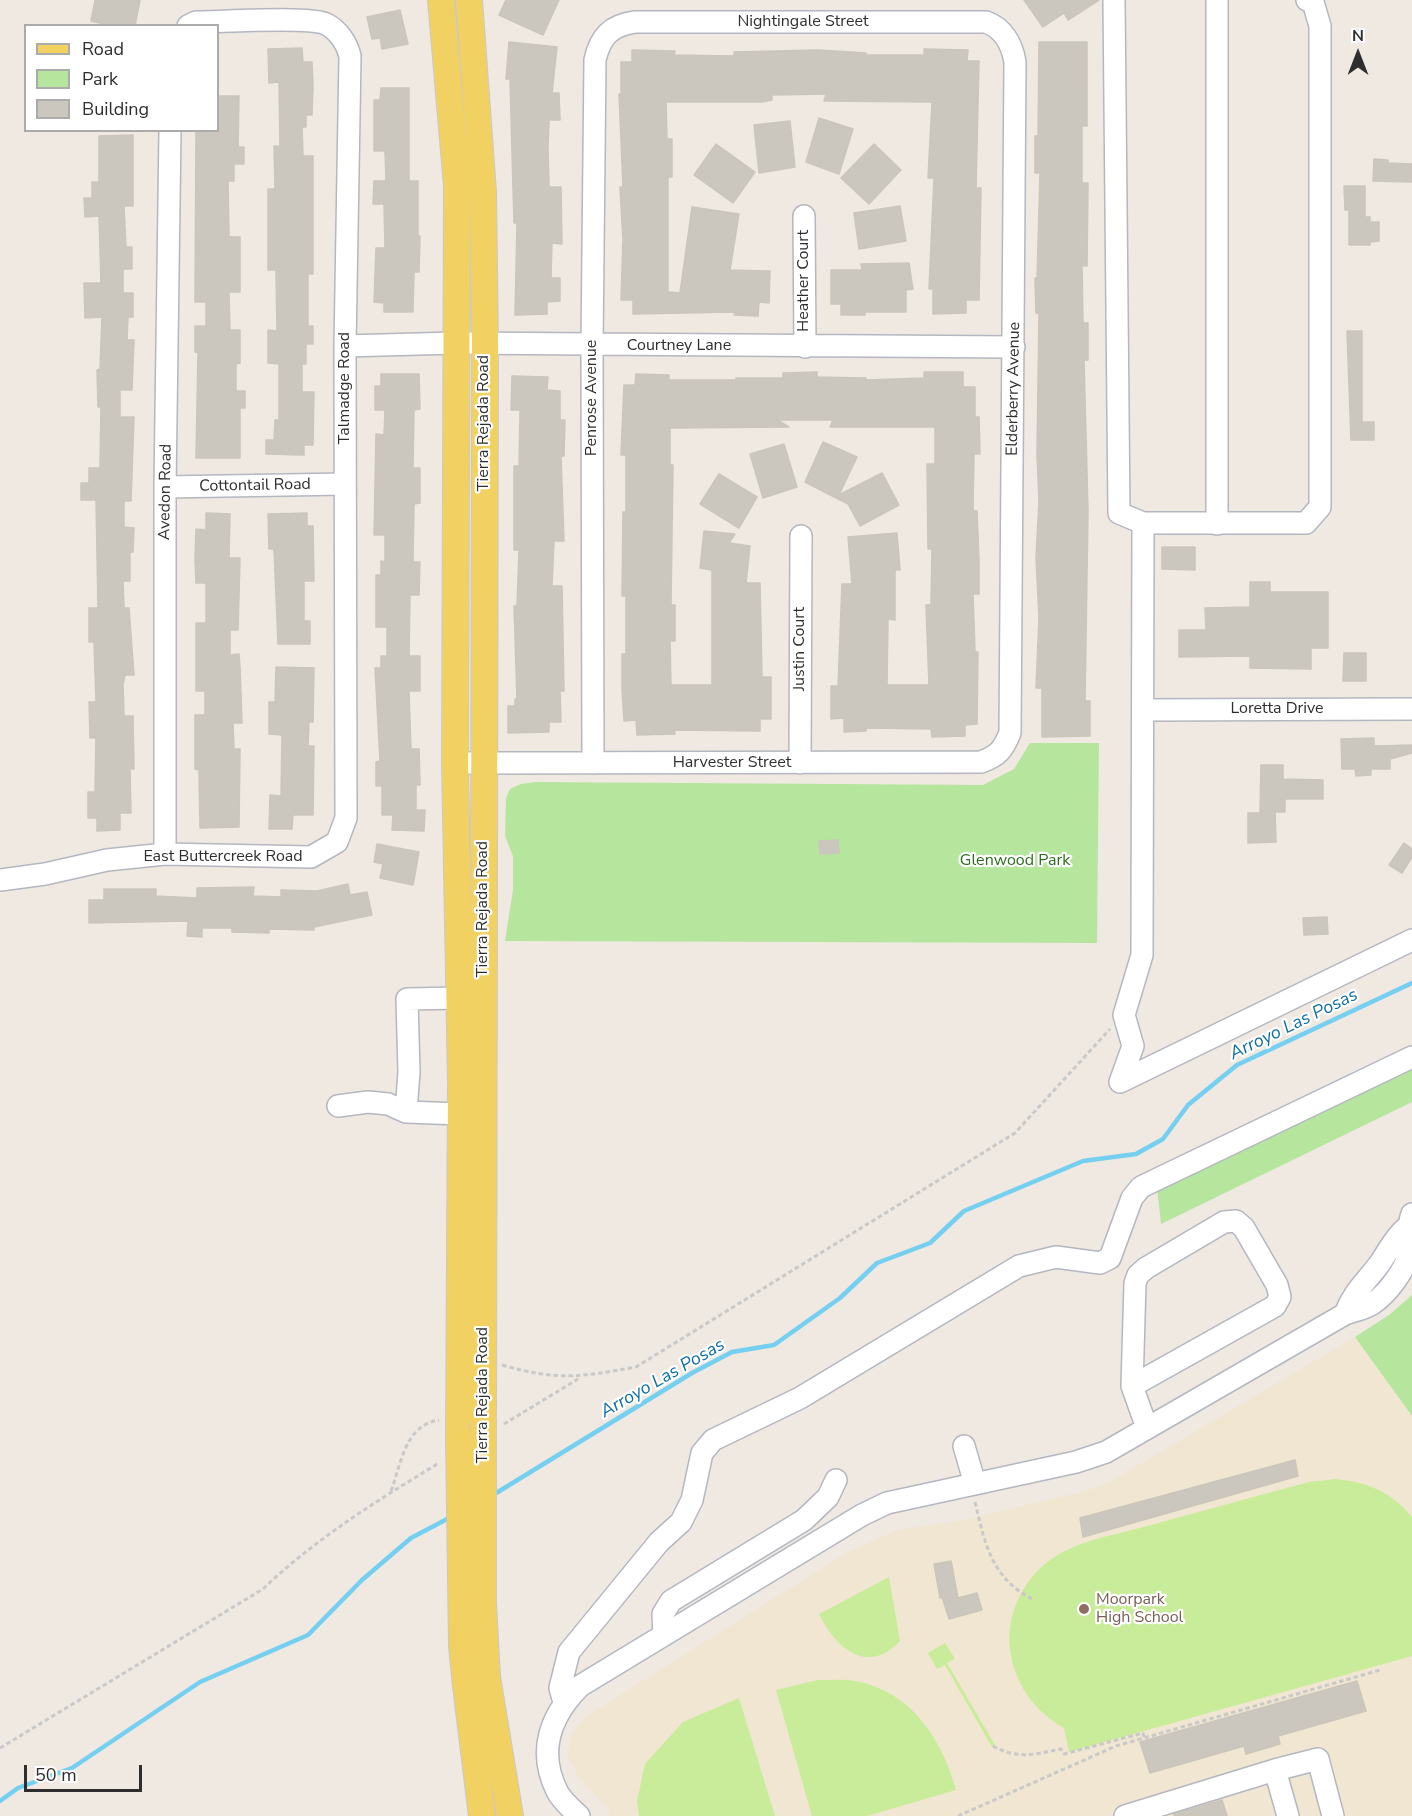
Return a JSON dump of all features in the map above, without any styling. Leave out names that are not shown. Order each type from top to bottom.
[{"type":"main road","name":"Tierra Rejada Road","points":[[441,0],[456,186],[455,763],[461,1114],[475,1426]]},
{"type":"main road","name":"Tierra Rejada Road","points":[[469,0],[483,192],[485,344],[483,1360],[475,1426],[462,1646],[476,1681],[510,1816]]},
{"type":"main road","name":"Tierra Rejada Road","points":[[476,1681],[482,1816]]},
{"type":"street","points":[[1114,0],[1119,513],[1143,523],[1217,524],[1306,523],[1320,507],[1320,26],[1313,2],[1307,0]]},
{"type":"street","points":[[1217,0],[1217,524]]},
{"type":"street","name":"Talmadge Road","points":[[192,24],[196,22],[319,21],[332,27],[348,49],[345,346],[346,818],[337,842]]},
{"type":"street","name":"Nightingale Street","points":[[605,35],[621,24],[635,22],[986,22],[1002,31]]},
{"type":"street","name":"Elderberry Avenue","points":[[1002,31],[1009,41],[1016,62],[1010,733],[1004,748]]},
{"type":"street","name":"Penrose Avenue","points":[[593,763],[592,346],[595,60],[598,46],[605,35]]},
{"type":"street","name":"Avedon Road","points":[[165,854],[165,487],[170,132]]},
{"type":"street","name":"Heather Court","points":[[804,216],[805,347]]},
{"type":"street","name":"Courtney Lane","points":[[345,346],[455,343],[592,346],[1014,347]]},
{"type":"street","name":"Cottontail Road","points":[[165,487],[345,484]]},
{"type":"street","points":[[1143,523],[1142,955],[1124,1015],[1133,1046],[1120,1082],[1412,940]]},
{"type":"street","name":"Justin Court","points":[[800,763],[801,536]]},
{"type":"street","name":"Loretta Drive","points":[[1143,710],[1412,709]]},
{"type":"street","name":"Harvester Street","points":[[455,763],[981,762],[996,757],[1004,748]]},
{"type":"street","name":"East Buttercreek Road","points":[[0,880],[45,874],[107,860],[165,854],[311,857],[337,842]]},
{"type":"street","points":[[405,1112],[409,1072],[407,999],[460,998]]},
{"type":"street","points":[[564,1702],[561,1688],[569,1652],[659,1542],[681,1522],[692,1500],[702,1453],[713,1440],[800,1398],[1019,1266],[1056,1257],[1100,1263],[1110,1258],[1132,1198],[1141,1187],[1412,1057]]},
{"type":"street","points":[[338,1106],[368,1102],[388,1104],[405,1112],[461,1114]]},
{"type":"street","points":[[1132,1386],[1275,1306],[1280,1297],[1277,1285],[1244,1228],[1236,1221],[1224,1222],[1138,1275],[1133,1301],[1132,1386],[1147,1428]]},
{"type":"street","points":[[579,1816],[558,1793],[550,1773],[547,1748],[550,1726],[564,1702],[580,1686],[862,1515],[887,1503],[975,1493],[1106,1452],[1345,1314],[1371,1305],[1384,1293],[1406,1263],[1409,1249],[1409,1221]]},
{"type":"street","points":[[964,1446],[975,1493]]},
{"type":"street","points":[[664,1635],[663,1614],[671,1601],[804,1520],[828,1497],[836,1480]]},
{"type":"street","points":[[1125,1816],[1318,1759],[1333,1816]]},
{"type":"street","points":[[1275,1770],[1288,1816]]},
{"type":"path","points":[[390,1493],[411,1436],[425,1422],[475,1426],[579,1378],[636,1366],[1015,1133],[1124,1015]]},
{"type":"path","points":[[483,1360],[546,1376],[579,1378]]},
{"type":"path","points":[[0,1748],[263,1589],[290,1563],[390,1493],[440,1463]]},
{"type":"path","points":[[975,1493],[985,1543],[1000,1573],[1014,1589],[1032,1599]]},
{"type":"path","points":[[958,1816],[1116,1746],[1380,1670]]},
{"type":"path","points":[[993,1746],[1007,1754],[1023,1756],[1061,1749],[1064,1754],[1143,1733],[1144,1738]]},
{"type":"shaded area","name":"Moorpark High School","points":[[1355,1337],[1412,1416],[1412,1816],[611,1816],[608,1809],[580,1779],[568,1757],[571,1736],[582,1719],[848,1552],[898,1530],[964,1520],[1086,1491],[1110,1482]]},
{"type":"green space","name":"Glenwood Park","points":[[1030,743],[1099,743],[1097,943],[505,941],[513,890],[513,856],[505,836],[506,798],[510,789],[521,784],[535,782],[983,785],[1014,769]]},
{"type":"green space","points":[[1412,1066],[1412,1102],[1161,1224],[1157,1187]]},
{"type":"green space","points":[[1412,1295],[1412,1416],[1355,1337],[1389,1315]]},
{"type":"green space","points":[[1336,1479],[1378,1490],[1396,1501],[1412,1517],[1412,1656],[1069,1752],[1064,1728],[1043,1713],[1027,1695],[1012,1661],[1010,1625],[1017,1602],[1036,1572],[1056,1556],[1096,1539],[1309,1482]]},
{"type":"green space","points":[[889,1577],[900,1641],[888,1651],[876,1656],[864,1657],[843,1647],[819,1614]]},
{"type":"green space","points":[[945,1643],[955,1659],[947,1663],[995,1745],[992,1747],[945,1665],[937,1669],[928,1653]]},
{"type":"green space","points":[[818,1680],[851,1680],[875,1686],[908,1706],[933,1736],[950,1771],[956,1790],[867,1816],[812,1816],[776,1690]]},
{"type":"green space","points":[[739,1698],[775,1816],[639,1816],[637,1801],[645,1764],[683,1722]]},
{"type":"building","points":[[95,0],[140,0],[135,24],[104,24],[91,21]]},
{"type":"building","points":[[506,0],[559,0],[543,35],[499,15]]},
{"type":"building","points":[[1024,0],[1099,0],[1068,20],[1064,13],[1043,27]]},
{"type":"building","points":[[400,10],[408,44],[382,49],[380,38],[372,39],[367,17]]},
{"type":"building","points":[[509,42],[557,47],[552,93],[559,93],[560,120],[549,120],[548,148],[549,187],[561,187],[562,244],[552,243],[551,278],[560,278],[560,301],[547,302],[547,314],[515,315],[517,223],[514,223],[510,79],[506,79]]},
{"type":"building","points":[[1039,42],[1087,42],[1087,126],[1082,126],[1082,183],[1088,183],[1087,266],[1082,266],[1083,323],[1088,323],[1088,360],[1084,360],[1088,511],[1085,701],[1090,701],[1090,736],[1042,737],[1042,688],[1036,688],[1039,618],[1036,558],[1039,501],[1037,454],[1039,313],[1036,313],[1035,278],[1037,278],[1040,173],[1035,173],[1035,136],[1038,136]]},
{"type":"building","points":[[302,48],[303,62],[312,62],[313,86],[312,115],[306,115],[306,127],[302,127],[303,156],[313,156],[313,274],[308,274],[308,326],[313,326],[313,344],[306,344],[306,364],[302,364],[302,392],[314,392],[313,445],[304,445],[304,455],[266,454],[266,440],[274,440],[275,420],[279,420],[279,364],[268,363],[268,330],[277,331],[276,270],[268,270],[268,189],[275,189],[274,146],[280,146],[279,82],[269,83],[268,49]]},
{"type":"building","points":[[924,49],[968,50],[967,61],[979,61],[976,188],[981,188],[979,300],[966,300],[966,313],[933,314],[933,289],[929,289],[934,178],[928,178],[932,102],[824,101],[826,94],[772,95],[772,100],[762,102],[666,102],[667,139],[672,139],[672,177],[668,177],[668,292],[680,293],[692,207],[739,214],[730,270],[770,271],[769,303],[759,302],[758,316],[734,315],[735,312],[633,314],[633,300],[621,300],[623,240],[620,187],[623,187],[619,94],[621,94],[621,62],[632,62],[632,50],[675,51],[674,55],[734,56],[734,52],[818,50],[866,53],[866,55],[924,55]]},
{"type":"building","points":[[381,88],[409,88],[409,181],[418,181],[418,236],[420,236],[419,272],[414,272],[413,312],[384,312],[384,303],[374,302],[376,248],[385,248],[384,204],[373,204],[374,181],[386,181],[385,151],[374,151],[374,100],[380,100]]},
{"type":"building","points":[[219,96],[239,96],[238,147],[244,147],[244,164],[234,164],[234,181],[228,181],[229,237],[240,237],[240,292],[229,292],[230,330],[240,330],[240,363],[236,364],[236,391],[245,391],[245,408],[240,408],[240,458],[196,458],[198,352],[195,352],[195,326],[206,326],[206,302],[195,302],[196,132],[219,132]]},
{"type":"building","points":[[819,118],[853,129],[839,174],[806,162]]},
{"type":"building","points":[[790,121],[795,167],[759,173],[754,125]]},
{"type":"building","points":[[133,135],[133,206],[124,206],[126,247],[132,247],[132,269],[123,269],[123,293],[133,293],[133,317],[128,317],[127,340],[134,340],[132,390],[120,390],[120,417],[134,417],[131,501],[124,501],[124,527],[134,528],[133,552],[130,552],[130,581],[123,581],[124,608],[129,608],[134,675],[125,675],[123,685],[124,716],[133,716],[134,769],[130,769],[131,813],[120,813],[120,830],[97,831],[97,818],[88,818],[88,792],[95,792],[96,738],[90,738],[89,702],[96,702],[94,642],[89,642],[89,608],[98,608],[96,500],[81,500],[81,483],[89,483],[89,468],[100,468],[101,407],[98,407],[97,370],[100,369],[102,317],[85,318],[84,283],[101,283],[99,216],[85,217],[84,198],[92,198],[92,182],[99,182],[99,136]]},
{"type":"building","points":[[716,144],[755,172],[733,203],[694,175]]},
{"type":"building","points":[[874,144],[901,170],[869,204],[841,178]]},
{"type":"building","points":[[1374,159],[1388,160],[1388,163],[1412,164],[1412,182],[1373,181]]},
{"type":"building","points":[[1344,186],[1365,186],[1365,217],[1370,217],[1370,222],[1379,222],[1379,241],[1370,242],[1370,245],[1349,245],[1349,210],[1345,210]]},
{"type":"building","points":[[900,206],[906,241],[859,249],[854,213]]},
{"type":"building","points":[[909,263],[913,289],[906,290],[906,312],[865,312],[865,315],[841,315],[841,304],[831,304],[831,270],[862,270],[861,264]]},
{"type":"building","points":[[1347,331],[1362,331],[1362,422],[1374,422],[1374,440],[1351,440]]},
{"type":"building","points":[[817,372],[817,377],[866,378],[866,380],[924,378],[924,372],[963,372],[963,387],[975,387],[975,417],[979,417],[980,454],[974,454],[973,511],[977,511],[979,560],[979,594],[973,594],[975,652],[978,652],[977,724],[965,725],[965,736],[932,737],[931,729],[866,728],[866,731],[844,732],[844,718],[831,719],[831,686],[838,686],[842,584],[852,584],[848,537],[897,533],[900,570],[895,570],[895,620],[888,619],[887,685],[929,685],[926,605],[931,605],[932,549],[928,549],[927,464],[935,464],[935,427],[830,427],[833,420],[777,420],[789,427],[670,428],[670,465],[673,465],[671,605],[675,605],[675,641],[670,641],[671,685],[712,685],[712,570],[700,568],[704,531],[735,534],[729,543],[750,546],[746,583],[760,583],[762,677],[771,677],[771,719],[760,719],[760,731],[674,730],[675,734],[637,735],[636,720],[624,721],[622,689],[622,654],[626,654],[626,596],[622,596],[623,512],[626,512],[626,455],[621,455],[624,385],[635,385],[636,374],[669,375],[669,380],[736,380],[736,378],[783,378],[783,373]]},
{"type":"building","points":[[381,374],[419,374],[420,409],[414,410],[413,468],[420,468],[420,503],[414,504],[413,562],[420,562],[419,595],[410,595],[409,656],[420,656],[420,691],[409,691],[411,749],[419,749],[420,785],[416,785],[416,810],[425,810],[424,831],[392,830],[393,815],[382,815],[382,786],[376,786],[376,762],[380,761],[375,668],[381,668],[381,656],[387,656],[387,627],[376,627],[376,575],[381,575],[381,561],[385,562],[385,535],[374,535],[376,434],[384,435],[385,410],[375,410],[375,386],[381,386]]},
{"type":"building","points":[[512,376],[548,377],[547,390],[560,391],[560,420],[565,420],[564,456],[561,456],[564,541],[554,541],[552,586],[562,586],[564,691],[560,691],[561,722],[549,722],[549,732],[508,733],[508,706],[515,706],[515,699],[517,699],[514,606],[517,606],[519,550],[514,550],[514,466],[519,466],[520,410],[511,410]]},
{"type":"building","points":[[823,442],[857,457],[839,495],[882,473],[899,505],[860,526],[848,504],[805,482]]},
{"type":"building","points":[[784,444],[797,487],[763,498],[750,454]]},
{"type":"building","points":[[719,474],[757,497],[739,528],[700,504]]},
{"type":"building","points":[[206,513],[230,514],[229,558],[240,558],[238,630],[230,630],[230,655],[239,654],[240,666],[242,723],[233,723],[234,749],[240,749],[239,827],[200,828],[199,770],[195,769],[195,715],[205,715],[205,691],[196,691],[196,623],[206,623],[206,583],[196,583],[195,559],[196,529],[206,530]]},
{"type":"building","points":[[307,513],[307,526],[313,526],[314,581],[304,581],[304,621],[310,621],[310,644],[278,644],[274,549],[269,549],[268,514]]},
{"type":"building","points":[[1162,547],[1195,547],[1195,570],[1162,569]]},
{"type":"building","points":[[1250,582],[1270,582],[1270,592],[1328,592],[1328,648],[1311,648],[1311,669],[1250,668],[1250,656],[1179,657],[1179,630],[1206,630],[1205,608],[1250,607]]},
{"type":"building","points":[[1344,653],[1366,653],[1366,681],[1343,681]]},
{"type":"building","points":[[276,667],[314,668],[313,722],[309,722],[308,746],[314,746],[313,815],[293,815],[292,829],[269,829],[270,795],[281,796],[282,735],[269,734],[269,702],[275,702]]},
{"type":"building","points":[[1374,738],[1374,746],[1412,745],[1412,753],[1390,759],[1390,769],[1371,769],[1371,775],[1356,776],[1355,769],[1342,769],[1341,739]]},
{"type":"building","points":[[1261,765],[1283,765],[1283,779],[1323,780],[1323,799],[1285,799],[1285,812],[1275,812],[1276,842],[1248,843],[1248,813],[1260,813]]},
{"type":"building","points":[[838,840],[839,853],[820,854],[819,841]]},
{"type":"building","points":[[1404,843],[1412,849],[1412,857],[1402,873],[1389,865]]},
{"type":"building","points":[[377,844],[419,852],[413,885],[380,878],[383,864],[374,862]]},
{"type":"building","points":[[348,884],[350,895],[367,892],[372,915],[314,927],[314,930],[269,929],[269,933],[232,932],[232,928],[202,928],[202,937],[187,936],[188,921],[89,923],[89,900],[104,900],[104,889],[156,889],[156,896],[197,898],[197,888],[254,887],[253,896],[281,897],[281,890],[317,891]]},
{"type":"building","points":[[1327,917],[1328,934],[1304,935],[1303,918]]},
{"type":"building","points":[[1295,1460],[1298,1476],[1083,1537],[1080,1518]]},
{"type":"building","points":[[951,1561],[958,1598],[977,1593],[982,1610],[949,1619],[942,1597],[940,1598],[934,1564]]},
{"type":"building","points":[[1357,1681],[1366,1711],[1278,1736],[1280,1744],[1246,1754],[1244,1746],[1150,1773],[1140,1742]]},
{"type":"building","points":[[1222,1800],[1227,1816],[1174,1816],[1174,1814]]},
{"type":"waterway","name":"Arroyo Las Posas","points":[[493,1495],[692,1373],[732,1352],[774,1345],[840,1298],[877,1263],[930,1243],[964,1211],[1083,1161],[1136,1154],[1163,1139],[1188,1105],[1237,1065],[1412,983]]},
{"type":"waterway","name":"Arroyo Las Posas","points":[[0,1801],[18,1788],[72,1768],[200,1682],[308,1635],[362,1580],[411,1538],[451,1517]]},
{"type":"place","name":"Moorpark High School","points":[[1084,1609]]}]
